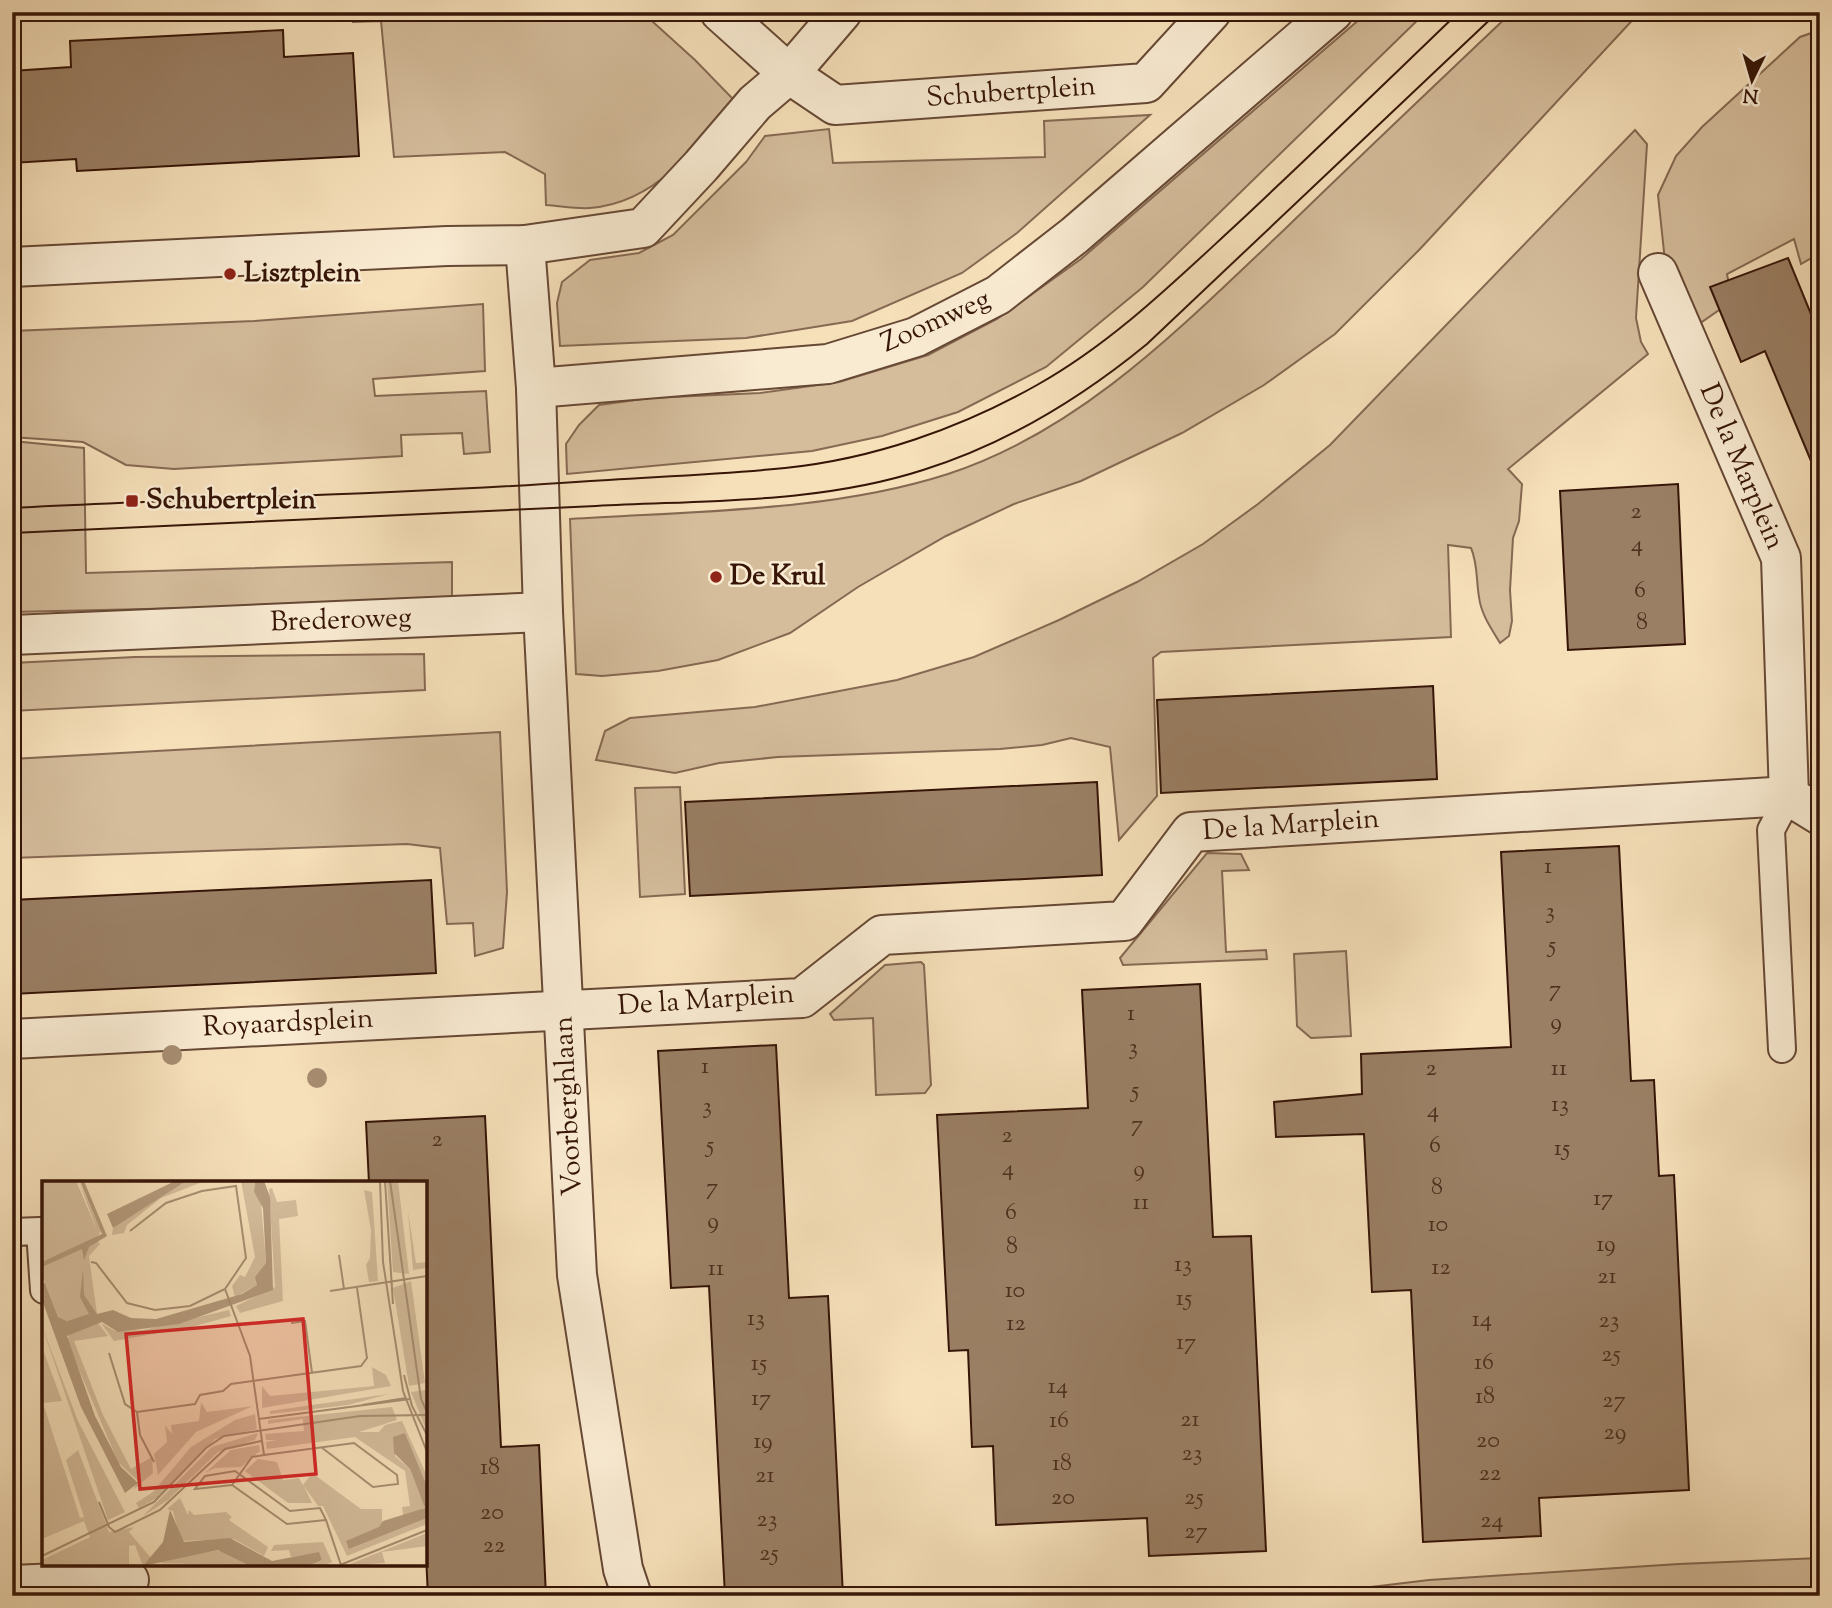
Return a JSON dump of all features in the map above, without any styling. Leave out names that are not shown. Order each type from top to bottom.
[{"type":"street","name":"Schubertplein","points":[[720,12],[789,74],[835,105],[1146,83],[1211,12]]},
{"type":"street","points":[[12,267],[447,246],[525,245],[643,228],[755,103],[789,74],[842,12]]},
{"type":"street","name":"Zoomweg","points":[[536,388],[828,364],[916,337],[998,295],[1075,235],[1333,12]]},
{"type":"street","points":[[525,245],[536,388],[543,612]]},
{"type":"street","name":"De la Marplein","points":[[564,1009],[802,998],[882,935],[1124,921],[1191,832],[1805,805],[1781,558],[1658,273]]},
{"type":"street","name":"Brederoweg","points":[[12,635],[543,612]]},
{"type":"street","name":"Voorberghlaan","points":[[543,612],[578,1275],[623,1569],[632,1596]]},
{"type":"street","name":"Royaardsplein","points":[[12,1039],[564,1009]]},
{"type":"street","points":[[12,1585],[129,1580]]},
{"type":"lane","name":"De la Marplein","points":[[1782,1049],[1771,830],[1805,805]]},
{"type":"lane","points":[[12,1232],[40,1231],[42,1260]]},
{"type":"shaded area","points":[[353,12],[642,12],[733,99],[690,154],[655,184],[635,196],[590,208],[546,205],[545,174],[505,152],[394,157],[381,21],[353,22]]},
{"type":"shaded area","points":[[1368,12],[1426,12],[1143,287],[1046,367],[958,412],[882,436],[812,451],[567,474],[566,444],[579,425],[599,405],[650,398],[760,393],[839,382],[928,355],[997,319],[1081,259]]},
{"type":"shaded area","points":[[1512,12],[1640,12],[1420,249],[1335,334],[1264,385],[1182,433],[1081,481],[1014,504],[946,536],[858,587],[790,633],[718,660],[658,671],[602,676],[576,674],[570,519],[761,508],[856,496],[903,487],[948,474],[997,455],[1043,431],[1129,371],[1170,337]]},
{"type":"shaded area","points":[[1820,30],[1820,253],[1801,264],[1794,239],[1727,274],[1732,301],[1683,335],[1671,318],[1658,195],[1676,156],[1702,127],[1800,37]]},
{"type":"shaded area","points":[[1150,115],[1017,233],[962,273],[852,321],[746,338],[560,346],[557,303],[562,282],[590,260],[639,253],[673,235],[746,162],[765,136],[829,129],[833,163],[1045,157],[1044,121]]},
{"type":"shaded area","points":[[1635,130],[1647,144],[1636,318],[1641,342],[1648,354],[1508,469],[1522,484],[1519,521],[1513,538],[1510,590],[1512,621],[1509,636],[1500,643],[1482,609],[1471,548],[1448,545],[1451,637],[1161,652],[1153,658],[1157,796],[1119,840],[1110,747],[1071,738],[1042,745],[1000,749],[778,757],[719,763],[675,773],[596,760],[605,731],[630,718],[755,707],[897,680],[974,657],[1137,582],[1203,544],[1258,504],[1330,445]]},
{"type":"shaded area","points":[[483,304],[485,371],[373,379],[375,396],[486,391],[490,452],[464,454],[462,433],[401,435],[402,456],[174,469],[126,465],[83,442],[12,437],[12,331],[254,321]]},
{"type":"shaded area","points":[[12,441],[84,448],[86,573],[452,562],[452,602],[12,612]]},
{"type":"shaded area","points":[[424,654],[425,690],[12,711],[12,663],[135,657]]},
{"type":"shaded area","points":[[500,732],[507,892],[503,948],[475,956],[473,923],[447,924],[440,848],[407,844],[12,858],[12,759]]},
{"type":"shaded area","points":[[680,787],[685,894],[640,897],[635,788]]},
{"type":"shaded area","points":[[1207,853],[1241,854],[1249,870],[1222,871],[1226,952],[1266,950],[1267,959],[1123,965],[1120,958]]},
{"type":"shaded area","points":[[1346,951],[1351,1036],[1311,1038],[1297,1026],[1294,954]]},
{"type":"shaded area","points":[[921,962],[924,965],[931,1085],[925,1093],[876,1095],[873,1018],[834,1020],[830,1014],[885,965]]},
{"type":"shaded area","points":[[1820,1558],[1820,1596],[1296,1596],[1429,1580]]},
{"type":"building","points":[[283,30],[284,57],[353,53],[359,156],[77,171],[76,159],[12,163],[12,71],[71,67],[70,41]]},
{"type":"building","points":[[1788,258],[1820,336],[1819,480],[1765,351],[1741,362],[1710,287]]},
{"type":"building","points":[[1678,484],[1685,644],[1568,650],[1560,491]]},
{"type":"building","points":[[1433,686],[1437,779],[1161,793],[1157,700]]},
{"type":"building","points":[[1097,782],[1102,875],[690,896],[685,802]]},
{"type":"building","points":[[1619,846],[1631,1081],[1654,1080],[1659,1176],[1674,1175],[1689,1490],[1539,1498],[1541,1536],[1423,1542],[1411,1290],[1372,1292],[1364,1134],[1276,1137],[1274,1102],[1362,1094],[1361,1054],[1511,1047],[1501,852]]},
{"type":"building","points":[[431,880],[436,973],[12,994],[12,900]]},
{"type":"building","points":[[1200,984],[1213,1237],[1251,1236],[1266,1551],[1149,1556],[1147,1518],[996,1525],[993,1446],[972,1447],[968,1350],[949,1351],[937,1115],[1088,1108],[1082,990]]},
{"type":"building","points":[[776,1045],[789,1298],[828,1296],[843,1596],[725,1596],[709,1286],[671,1288],[658,1051]]},
{"type":"building","points":[[485,1116],[501,1447],[539,1445],[546,1596],[428,1596],[427,1181],[369,1181],[366,1122]]},
{"type":"tram line","points":[[12,508],[435,490],[733,472],[818,464],[916,439],[1008,401],[1065,368],[1117,331],[1237,224],[1459,12]]},
{"type":"tram line","points":[[12,533],[719,501],[843,489],[923,470],[1013,433],[1069,401],[1122,364],[1147,344],[1498,12]]},
{"type":"place","name":"Lisztplein","points":[[230,274]]},
{"type":"place","name":"Schubertplein","points":[[132,501]]},
{"type":"place","name":"De Krul","points":[[716,577]]}]
